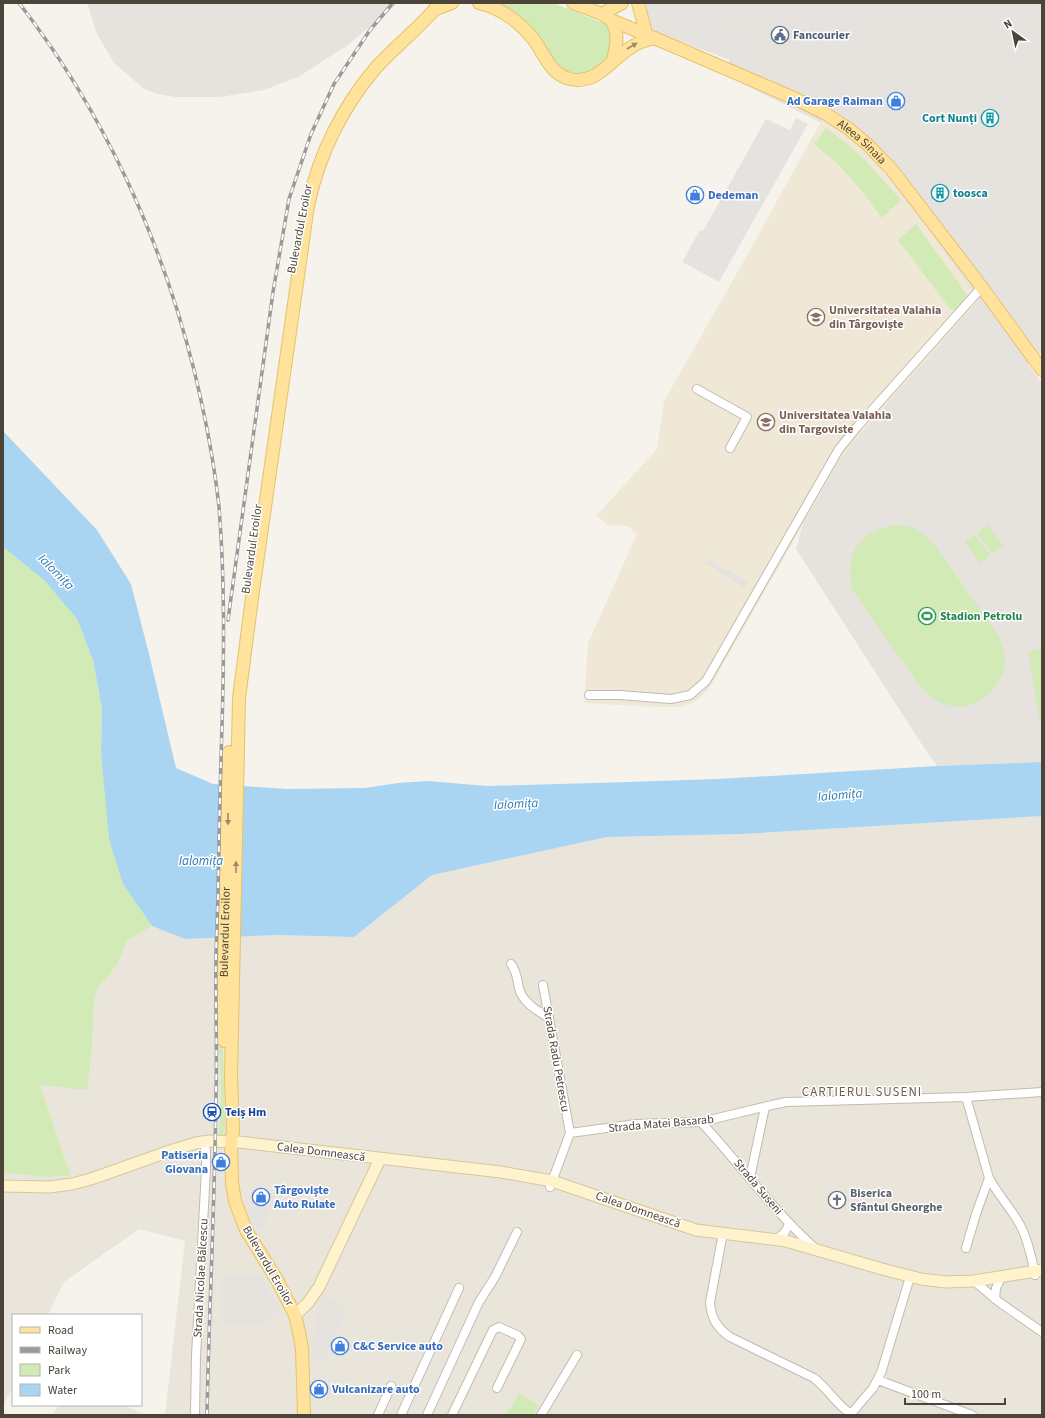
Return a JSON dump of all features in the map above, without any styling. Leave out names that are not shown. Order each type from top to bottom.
[{"type":"main road","points":[[437,5],[452,3]]},
{"type":"main road","points":[[480,3],[509,17],[518,24],[533,39],[554,70],[570,79],[580,80],[589,78],[603,71],[630,47],[655,38]]},
{"type":"main road","points":[[573,3],[602,15],[616,30],[617,36],[613,61]]},
{"type":"main road","points":[[602,15],[622,3]]},
{"type":"main road","points":[[638,3],[645,28]]},
{"type":"main road","name":"Bulevardul Eroilor","points":[[304,1415],[302,1349],[300,1332],[295,1315],[277,1280],[246,1230],[238,1212],[233,1193],[231,1142],[227,1132],[226,1116],[234,739],[232,697],[240,629],[299,218],[310,175],[319,148],[333,120],[355,86],[371,65],[386,50],[437,5]]},
{"type":"main road","name":"Aleea Sinaia","points":[[602,15],[613,15],[791,90],[844,118],[888,157],[987,284],[1042,359]]},
{"type":"main road","name":"Aleea Sinaia","points":[[602,15],[796,99],[826,114],[849,129],[868,145],[892,170],[982,287],[1042,370]]},
{"type":"main road","points":[[3,1186],[49,1186],[72,1184],[185,1146],[204,1142],[231,1142]]},
{"type":"main road","name":"Calea Domnească","points":[[231,1142],[254,1149],[379,1161]]},
{"type":"main road","name":"Calea Domnească","points":[[231,1142],[551,1184],[696,1230],[753,1241],[796,1241],[816,1249],[909,1279],[977,1284],[1038,1273]]},
{"type":"main road","points":[[295,1315],[308,1303],[319,1287],[379,1161]]},
{"type":"main road","name":"Calea Domnească","points":[[723,1236],[796,1241],[909,1279]]},
{"type":"main road","points":[[977,1284],[999,1282],[1038,1273]]},
{"type":"street","points":[[589,695],[620,695],[671,699],[690,695],[706,681],[839,449],[872,409],[982,287]]},
{"type":"street","points":[[697,389],[747,417],[730,448]]},
{"type":"street","points":[[511,964],[515,968],[521,994],[530,1005],[548,1017]]},
{"type":"street","name":"Strada Radu Petrescu","points":[[542,985],[570,1133]]},
{"type":"street","name":"Strada Matei Basarab","points":[[570,1133],[636,1124],[701,1122],[765,1107],[794,1102],[966,1097],[1042,1092]]},
{"type":"street","points":[[966,1097],[989,1178],[994,1188],[1022,1229],[1038,1273]]},
{"type":"street","points":[[750,1178],[765,1107]]},
{"type":"street","name":"Strada Suseni","points":[[701,1122],[789,1224],[796,1241]]},
{"type":"street","points":[[551,1184],[570,1133]]},
{"type":"street","name":"Strada Nicolae Bălcescu","points":[[195,1415],[196,1356],[206,1169],[206,1151],[204,1142]]},
{"type":"street","points":[[966,1248],[989,1178]]},
{"type":"street","points":[[777,1239],[785,1232],[789,1224]]},
{"type":"street","points":[[427,1415],[479,1302],[495,1277],[517,1232]]},
{"type":"street","points":[[723,1236],[710,1302],[715,1323],[730,1337],[814,1378],[821,1383],[838,1404],[851,1415],[878,1380],[884,1366],[909,1279]]},
{"type":"street","points":[[995,1299],[996,1288],[999,1282]]},
{"type":"street","points":[[977,1284],[995,1299],[1042,1332]]},
{"type":"street","points":[[401,1415],[459,1288]]},
{"type":"street","points":[[452,1415],[490,1336],[494,1330],[499,1327],[518,1335],[521,1339],[497,1388]]},
{"type":"street","points":[[541,1415],[577,1355]]},
{"type":"street","points":[[878,1380],[972,1415]]},
{"type":"street","points":[[378,1415],[391,1386]]},
{"type":"shaded area","points":[[87,3],[398,3],[348,45],[298,77],[264,90],[220,97],[175,97],[157,94],[143,88],[114,63],[97,34]]},
{"type":"shaded area","points":[[646,3],[1042,3],[1042,351],[1028,365],[1042,383],[1042,762],[937,766],[796,549],[806,513],[831,128],[724,74],[730,60],[652,31],[648,24]]},
{"type":"shaded area","points":[[686,3],[693,3],[708,9],[702,26],[751,46],[745,60],[674,31]]},
{"type":"shaded area","points":[[796,118],[808,124],[719,282],[682,262],[700,230],[703,231],[766,119],[790,130]]},
{"type":"shaded area","name":"Universitatea Valahia din Targoviste","points":[[823,118],[856,140],[879,164],[902,192],[979,300],[853,443],[838,463],[709,689],[696,701],[682,707],[584,703],[588,643],[637,534],[628,526],[607,525],[597,515],[657,449],[664,401]]},
{"type":"shaded area","points":[[981,175],[993,197],[976,211],[977,233],[965,243],[952,225],[980,200],[978,198],[983,194],[973,180]]},
{"type":"shaded area","points":[[709,559],[748,582],[745,588],[706,564]]},
{"type":"shaded area","points":[[1042,816],[1042,1415],[165,1415],[185,1241],[139,1229],[64,1282],[48,1314],[12,1314],[12,1388],[3,1406],[3,1173],[49,1177],[39,1085],[92,1047],[94,1002],[98,988],[117,965],[127,941],[152,926],[185,939],[277,935],[354,937],[432,875],[607,837],[743,834]]},
{"type":"shaded area","points":[[252,1202],[270,1206],[264,1229],[255,1225],[251,1227],[245,1215],[250,1213]]},
{"type":"shaded area","points":[[222,1275],[261,1275],[281,1314],[265,1314],[265,1324],[222,1324]]},
{"type":"shaded area","points":[[322,1294],[339,1302],[337,1308],[345,1311],[325,1362],[312,1360],[315,1327]]},
{"type":"shaded area","points":[[59,1406],[126,1406],[145,1415],[53,1415]]},
{"type":"green space","points":[[497,3],[553,3],[606,24],[611,28],[612,48],[603,62],[591,70],[577,73],[570,72],[563,69],[558,64],[524,20]]},
{"type":"green space","points":[[826,128],[865,160],[901,200],[882,218],[839,165],[814,144]]},
{"type":"green space","points":[[916,224],[968,296],[956,310],[950,309],[898,240]]},
{"type":"green space","name":"Stadion Petrolu","points":[[896,525],[909,527],[919,531],[932,542],[998,635],[1004,649],[1004,668],[996,686],[981,700],[972,704],[952,706],[935,699],[924,691],[853,591],[850,578],[850,566],[852,556],[857,546],[872,532]]},
{"type":"green space","points":[[988,525],[1004,546],[993,554],[977,533]]},
{"type":"green space","points":[[975,535],[991,555],[980,563],[965,542]]},
{"type":"green space","points":[[3,547],[44,580],[77,619],[93,660],[102,709],[101,751],[123,884],[152,926],[127,941],[117,965],[98,988],[94,1002],[92,1047],[87,1090],[40,1085],[70,1175],[49,1177],[3,1173]]},
{"type":"green space","points":[[1042,649],[1042,719],[1040,720],[1028,651]]},
{"type":"green space","points":[[218,1006],[220,1013],[223,1058],[225,1120],[224,1136],[217,1136],[221,1097],[220,1055],[218,1055]]},
{"type":"green space","points":[[519,1393],[539,1405],[533,1415],[506,1415]]},
{"type":"water","name":"Ialomița","points":[[3,431],[97,530],[131,584],[176,768],[213,784],[287,789],[365,788],[398,783],[427,781],[487,786],[718,779],[937,766],[1042,762],[1042,816],[743,834],[607,837],[432,875],[354,937],[277,935],[185,939],[152,926],[123,884],[109,839],[101,751],[102,709],[93,660],[77,619],[44,580],[3,547]]},
{"type":"railway","points":[[19,3],[49,44],[77,87],[103,132],[126,178],[146,224],[165,272],[194,370],[215,473],[219,507],[224,617],[216,959],[215,1133],[207,1415]]},
{"type":"railway","points":[[228,620],[273,292],[289,199],[311,134],[334,84],[370,30],[393,3]]},
{"type":"place","name":"Fancourier","points":[[780,35]]},
{"type":"place","name":"Ad Garage Raiman","points":[[896,101]]},
{"type":"place","name":"Cort Nunți","points":[[990,118]]},
{"type":"place","name":"toosca","points":[[940,193]]},
{"type":"place","name":"Dedeman","points":[[695,195]]},
{"type":"place","name":"Universitatea Valahia din Târgoviște","points":[[816,317]]},
{"type":"place","name":"Universitatea Valahia din Targoviste","points":[[766,422]]},
{"type":"place","name":"Stadion Petrolu","points":[[927,616]]},
{"type":"place","name":"Teiș Hm","points":[[212,1112]]},
{"type":"place","name":"Patiseria Giovana","points":[[221,1162]]},
{"type":"place","name":"Târgoviște Auto Rulate","points":[[261,1197]]},
{"type":"place","name":"Biserica Sfântul Gheorghe","points":[[837,1200]]},
{"type":"place","name":"C&C Service auto","points":[[340,1346]]},
{"type":"place","name":"Vulcanizare auto","points":[[319,1389]]},
{"type":"district","name":"CARTIERUL SUSENI","points":[[862,1092]]}]
